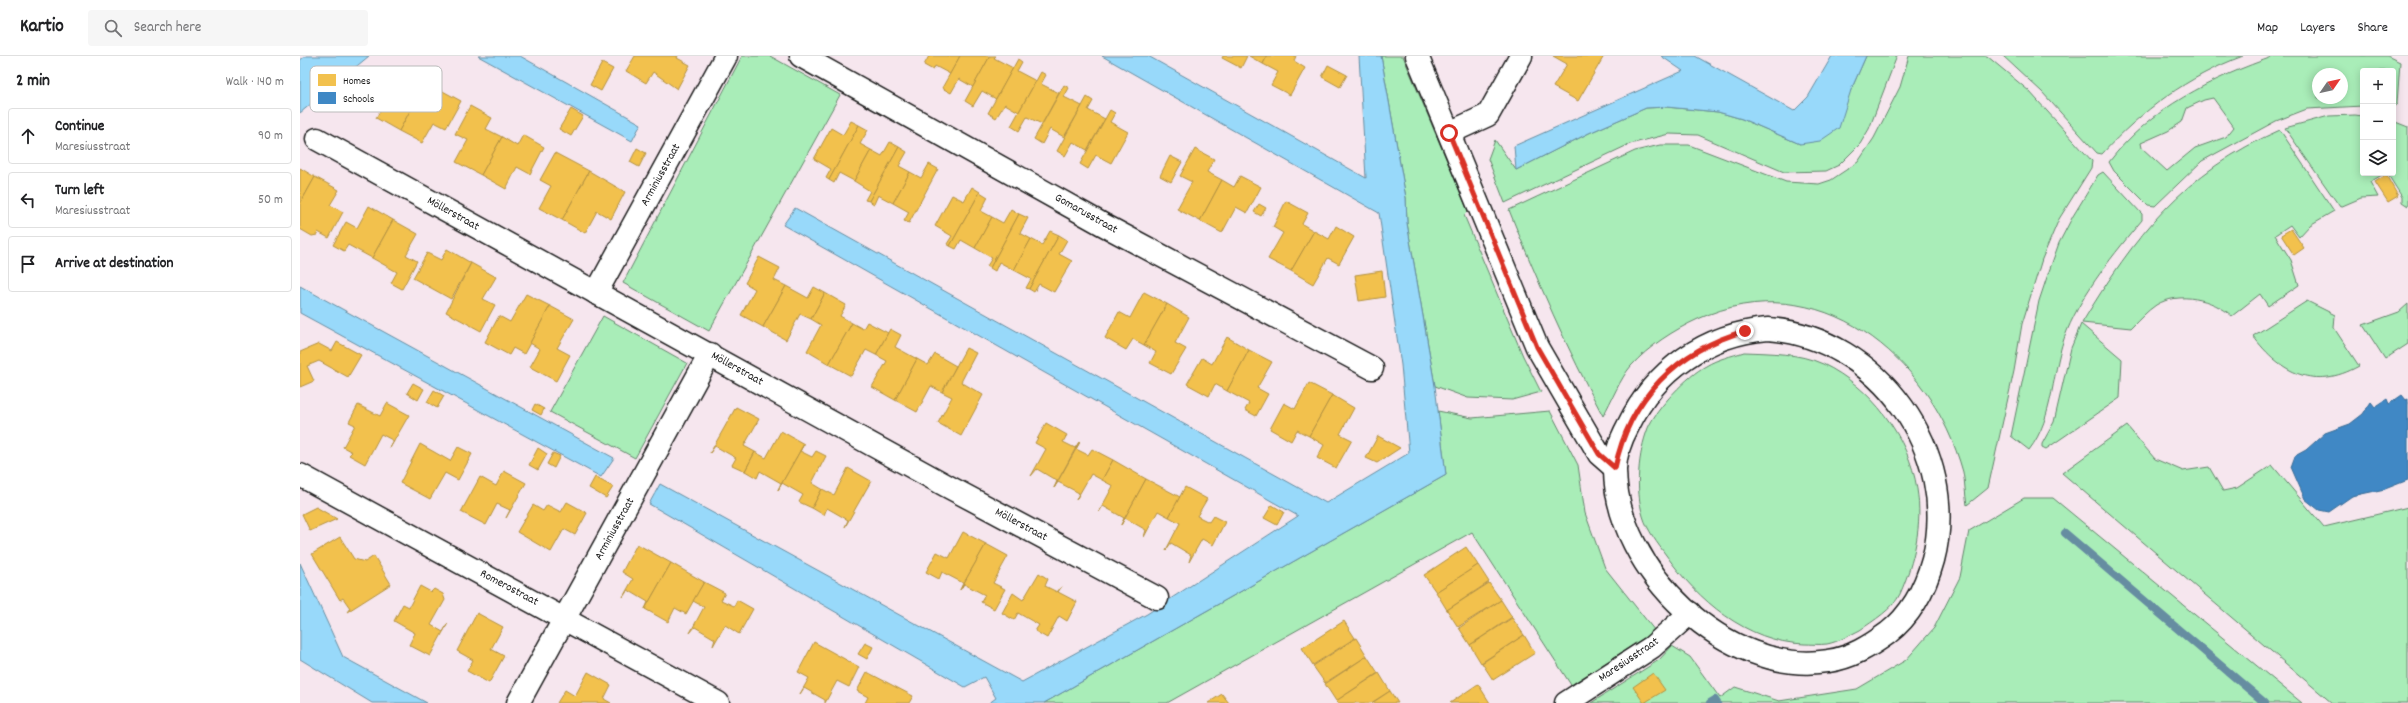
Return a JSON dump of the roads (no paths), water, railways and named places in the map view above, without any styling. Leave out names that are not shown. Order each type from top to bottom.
[{"type":"street","name":"Arminiusstraat","points":[[596,293],[726,56]]},
{"type":"street","name":"Gomarusstraat","points":[[801,56],[1102,224],[1372,368]]},
{"type":"street","points":[[1416,56],[1537,347],[1599,454],[1615,468]]},
{"type":"street","points":[[1449,133],[1488,115],[1521,56]]},
{"type":"street","name":"Möllerstraat","points":[[317,139],[710,354],[947,486],[1157,598]]},
{"type":"street","points":[[1786,330],[1804,335],[1827,345],[1854,360],[1884,384],[1902,404],[1916,428],[1933,476],[1940,527],[1931,566],[1913,607],[1892,630],[1852,656],[1829,661],[1782,662],[1760,656],[1738,646],[1690,613],[1666,590],[1639,551],[1622,510],[1615,468],[1619,449],[1635,412],[1662,376],[1681,360],[1702,347],[1723,337],[1745,331],[1786,330]]},
{"type":"street","name":"Arminiusstraat","points":[[518,703],[710,354]]},
{"type":"street","name":"Romerostraat","points":[[300,476],[565,618],[718,703]]},
{"type":"street","name":"Maresiusstraat","points":[[1566,703],[1652,647],[1690,613]]},
{"type":"water","points":[[306,56],[369,56],[357,66],[310,66],[310,105],[300,113],[300,60]]},
{"type":"water","points":[[478,56],[520,56],[641,124],[632,141]]},
{"type":"water","points":[[1102,56],[1148,56],[1366,178],[1359,56],[1381,56],[1406,198],[1407,223],[1435,386],[1446,475],[1044,703],[989,703],[996,698],[984,677],[965,687],[649,504],[660,484],[1022,682],[1147,614],[1298,516],[783,225],[795,208],[1326,503],[1409,453],[1401,365],[1379,213]]},
{"type":"water","points":[[1661,56],[1695,56],[1794,111],[1808,97],[1832,56],[1866,56],[1851,90],[1839,128],[1820,141],[1800,144],[1742,119],[1718,112],[1666,107],[1646,108],[1589,133],[1516,170],[1514,146],[1683,71]]},
{"type":"water","points":[[300,286],[614,458],[601,477],[300,313]]},
{"type":"water","points":[[300,563],[343,657],[427,703],[372,703],[300,659]]},
{"type":"waterway","points":[[2065,533],[2265,703]]},
{"type":"waterway","points":[[1710,703],[1715,700],[1717,703]]}]
